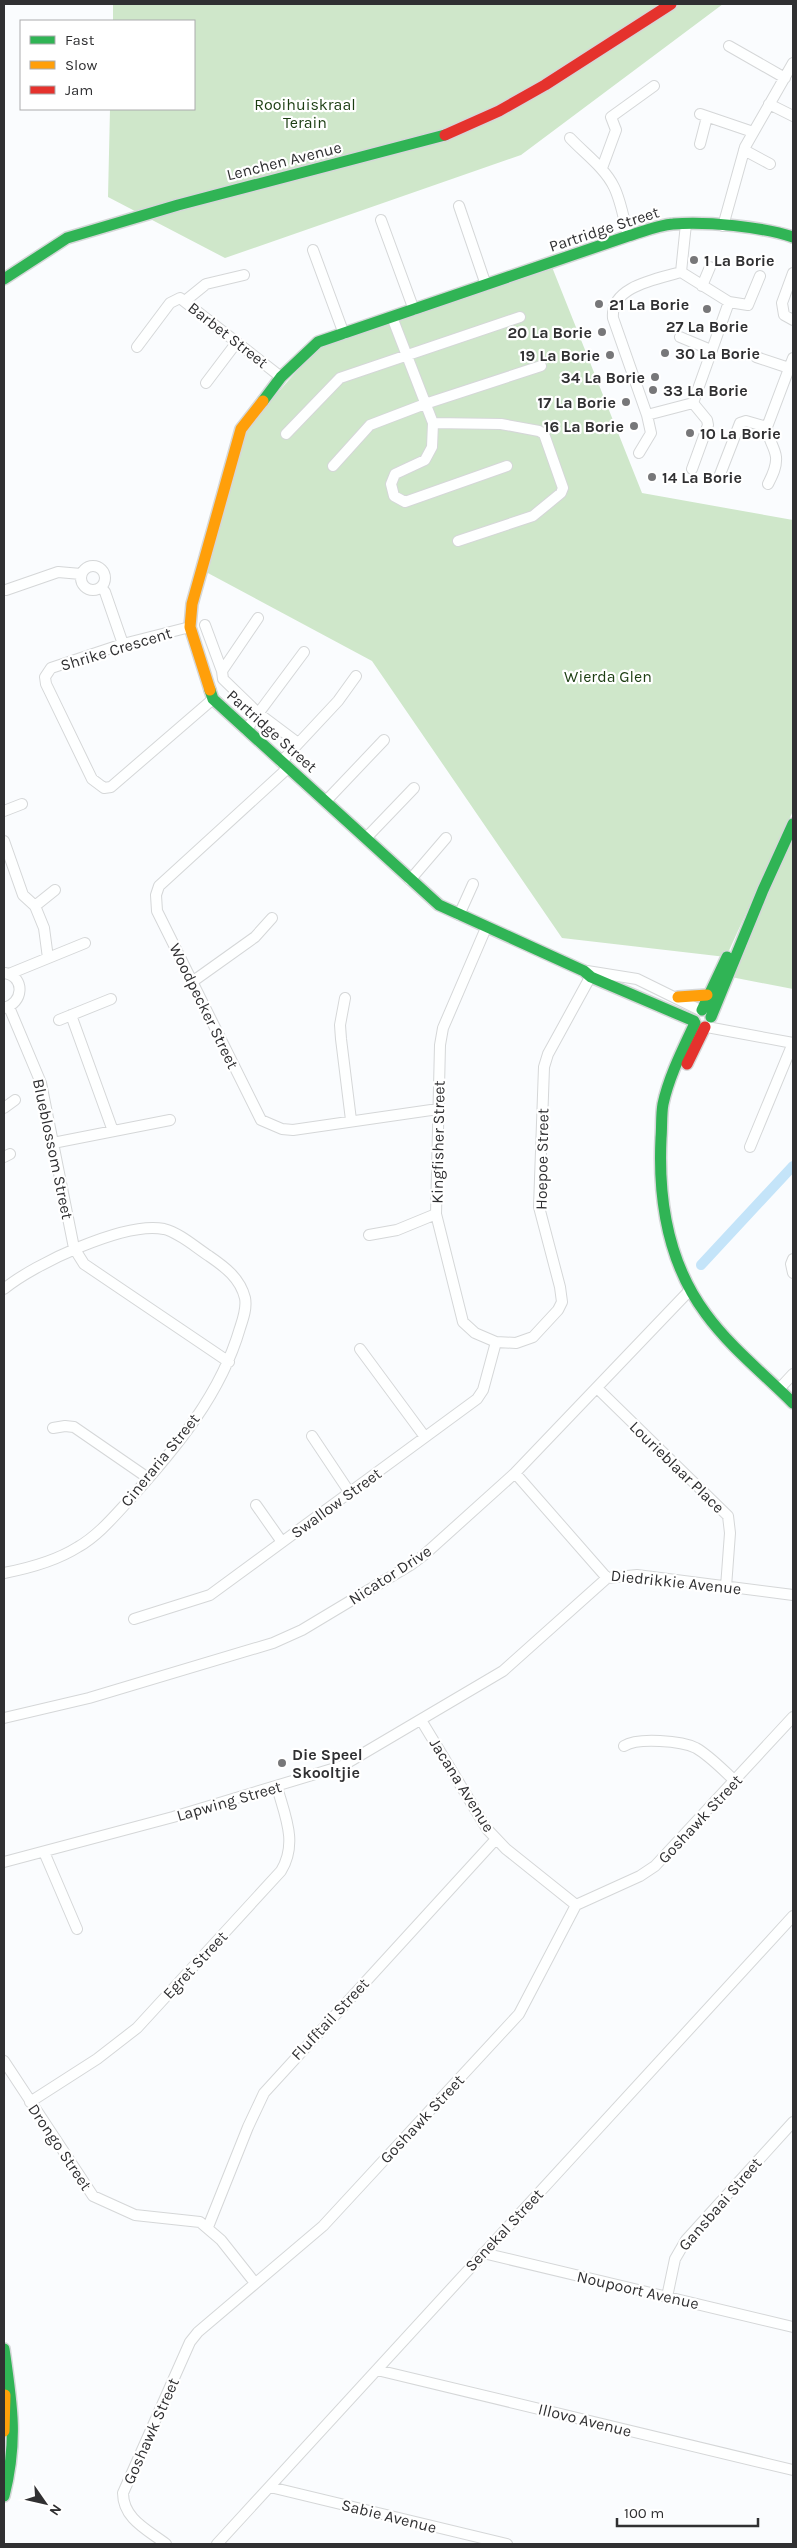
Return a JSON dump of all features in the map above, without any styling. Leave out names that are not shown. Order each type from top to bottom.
[{"type":"street","name":"Lenchen Avenue","points":[[4,279],[67,238],[178,204],[389,151],[458,131],[545,85],[671,4]]},
{"type":"street","points":[[729,46],[785,78]]},
{"type":"street","points":[[723,226],[744,150],[793,63]]},
{"type":"street","points":[[602,168],[616,130],[611,117],[654,86]]},
{"type":"street","points":[[769,104],[793,116]]},
{"type":"street","points":[[700,144],[703,116],[753,132]]},
{"type":"street","points":[[570,138],[589,159],[602,168],[614,186],[628,236]]},
{"type":"street","points":[[744,150],[770,164]]},
{"type":"street","points":[[459,206],[486,285]]},
{"type":"street","points":[[381,220],[414,310]]},
{"type":"street","name":"Partridge Street","points":[[703,1019],[665,1009],[486,928],[439,904],[410,880],[213,699],[190,627],[192,604],[240,429],[281,377],[312,346],[628,236],[672,224],[769,229],[793,237]]},
{"type":"street","points":[[681,272],[686,224]]},
{"type":"street","points":[[314,250],[344,334]]},
{"type":"street","points":[[702,286],[710,267]]},
{"type":"street","points":[[638,453],[650,436],[651,428],[613,318],[613,309],[616,303],[633,286],[681,272],[729,302],[748,305],[760,276]]},
{"type":"street","points":[[793,273],[782,302],[784,315],[793,320]]},
{"type":"street","points":[[185,301],[206,284],[244,275]]},
{"type":"street","name":"Barbet Street","points":[[137,347],[173,300],[180,298],[281,377]]},
{"type":"street","points":[[693,403],[729,302]]},
{"type":"street","points":[[392,317],[433,423],[432,447],[425,460],[393,477],[392,492],[401,501],[405,502],[508,466]]},
{"type":"street","points":[[286,434],[337,379],[520,317]]},
{"type":"street","points":[[680,337],[711,350]]},
{"type":"street","points":[[206,382],[237,342]]},
{"type":"street","points":[[756,357],[789,368]]},
{"type":"street","points":[[768,484],[776,465],[776,456],[768,438],[767,427],[793,358]]},
{"type":"street","points":[[333,466],[370,425],[426,404],[541,366]]},
{"type":"street","points":[[647,415],[693,403]]},
{"type":"street","points":[[692,469],[708,426],[707,420],[693,403]]},
{"type":"street","points":[[719,477],[740,423],[746,420],[767,427]]},
{"type":"street","points":[[433,423],[501,424],[539,431],[544,434],[563,488],[561,493],[533,516],[458,541]]},
{"type":"street","points":[[6,590],[58,572],[81,574],[91,566],[100,568],[104,575],[101,587]]},
{"type":"street","points":[[81,574],[81,582],[86,588],[93,590],[101,587]]},
{"type":"street","points":[[101,587],[105,592],[123,644]]},
{"type":"street","points":[[222,670],[258,618]]},
{"type":"street","points":[[205,626],[222,670],[223,679],[258,714],[298,743]]},
{"type":"street","name":"Shrike Crescent","points":[[190,627],[123,644],[51,668],[45,677],[46,684],[92,779],[100,787],[111,787],[213,699]]},
{"type":"street","points":[[246,730],[304,652]]},
{"type":"street","name":"Woodpecker Street","points":[[356,676],[338,701],[298,743],[285,765],[159,886],[156,895],[157,911],[261,1120],[277,1128],[293,1130],[351,1120],[438,1109]]},
{"type":"street","points":[[326,801],[384,740]]},
{"type":"street","points":[[366,838],[414,788]]},
{"type":"street","points":[[4,811],[22,804]]},
{"type":"street","points":[[662,1122],[703,1019],[793,824]]},
{"type":"street","points":[[410,880],[446,838]]},
{"type":"street","points":[[4,841],[23,895],[35,906],[44,928],[48,958]]},
{"type":"street","points":[[459,915],[473,884]]},
{"type":"street","points":[[35,906],[55,890]]},
{"type":"street","points":[[763,890],[753,904],[707,995],[703,1019],[682,1052],[665,1095],[660,1176],[665,1221],[672,1252],[690,1290],[721,1333],[793,1403]]},
{"type":"street","points":[[192,982],[255,937],[272,918]]},
{"type":"street","name":"Kingfisher Street","points":[[486,928],[443,1028],[438,1109],[436,1214],[463,1322],[475,1333],[496,1342]]},
{"type":"street","points":[[6,974],[85,943]]},
{"type":"street","name":"Partridge Street","points":[[589,973],[637,979],[673,995],[703,1019]]},
{"type":"street","name":"Hoepoe Street","points":[[496,1342],[516,1343],[533,1336],[558,1310],[562,1302],[560,1287],[539,1207],[544,1067],[548,1054],[589,973]]},
{"type":"street","name":"Blueblossom Street","points":[[6,974],[18,982],[20,994],[18,999],[6,1008],[42,1083],[74,1248],[84,1264],[229,1362]]},
{"type":"street","points":[[682,1052],[682,1028],[665,1009],[673,995],[707,995]]},
{"type":"street","points":[[345,998],[340,1025],[351,1120]]},
{"type":"street","points":[[59,1020],[111,1000]]},
{"type":"street","points":[[71,1016],[113,1131]]},
{"type":"street","points":[[703,1019],[730,1030],[793,1043],[750,1147]]},
{"type":"street","points":[[4,1108],[15,1100]]},
{"type":"street","points":[[53,1143],[170,1120]]},
{"type":"street","points":[[369,1235],[397,1230],[436,1214]]},
{"type":"street","name":"Cineraria Street","points":[[4,1573],[42,1564],[78,1547],[110,1520],[194,1423],[229,1362],[245,1311],[245,1298],[234,1276],[226,1268],[180,1237],[165,1230],[137,1228],[74,1248],[6,1283]]},
{"type":"street","points":[[84,1264],[91,1244]]},
{"type":"street","points":[[793,1259],[791,1264],[793,1273]]},
{"type":"street","name":"Nicator Drive","points":[[4,1718],[89,1698],[273,1642],[302,1630],[424,1555],[515,1473],[690,1290]]},
{"type":"street","name":"Swallow Street","points":[[134,1619],[210,1595],[425,1437],[481,1394],[496,1342]]},
{"type":"street","points":[[360,1349],[425,1437]]},
{"type":"street","points":[[780,1389],[793,1374]]},
{"type":"street","name":"Lourieblaar Place","points":[[597,1388],[728,1516],[730,1533],[726,1587]]},
{"type":"street","points":[[53,1428],[74,1427],[148,1478]]},
{"type":"street","points":[[312,1436],[350,1493]]},
{"type":"street","name":"Diedrikkie Avenue","points":[[515,1473],[607,1578],[637,1575],[793,1595]]},
{"type":"street","points":[[256,1505],[282,1542]]},
{"type":"street","name":"Lapwing Street","points":[[4,1862],[277,1787],[342,1766],[503,1671],[607,1578]]},
{"type":"street","name":"Goshawk Street","points":[[166,2544],[128,2514],[123,2501],[126,2483],[190,2342],[209,2321],[334,2215],[519,2014],[576,1905],[648,1872],[793,1717]]},
{"type":"street","name":"Jacana Avenue","points":[[421,1720],[487,1829],[496,1839],[576,1905]]},
{"type":"street","points":[[624,1746],[630,1742],[642,1740],[689,1746],[701,1751],[735,1781]]},
{"type":"street","name":"Egret Street","points":[[30,2102],[97,2059],[137,2028],[281,1871],[288,1861],[291,1843],[277,1787]]},
{"type":"street","name":"Flufftail Street","points":[[208,2227],[248,2127],[264,2093],[496,1839]]},
{"type":"street","points":[[44,1852],[77,1929]]},
{"type":"street","name":"Senekal Street","points":[[216,2544],[793,1916]]},
{"type":"street","name":"Drongo Street","points":[[4,2061],[87,2189],[98,2200],[135,2214],[191,2220],[208,2227]]},
{"type":"street","name":"Gansbaai Street","points":[[667,2297],[675,2259],[686,2240],[793,2122]]},
{"type":"street","points":[[208,2227],[255,2283]]},
{"type":"street","name":"Noupoort Avenue","points":[[483,2253],[793,2327]]},
{"type":"street","points":[[4,2349],[15,2414],[15,2442],[4,2496]]},
{"type":"street","name":"Illovo Avenue","points":[[377,2370],[793,2470]]},
{"type":"street","points":[[4,2431],[7,2371]]},
{"type":"street","name":"Sabie Avenue","points":[[270,2487],[507,2544]]},
{"type":"green space","name":"Rooihuiskraal Terain","points":[[113,4],[723,4],[521,155],[225,258],[108,197],[110,110],[195,110],[195,20],[113,20]]},
{"type":"green space","name":"Wierda Glen","points":[[552,267],[642,493],[793,520],[793,811],[726,957],[562,938],[372,661],[206,572],[243,432],[318,347]]},
{"type":"green space","points":[[793,840],[793,989],[731,977],[750,928]]},
{"type":"waterway","points":[[701,1265],[793,1166]]},
{"type":"traffic: fast","points":[[4,279],[67,238],[178,205],[445,135]]},
{"type":"traffic: fast","points":[[263,401],[281,377],[318,342],[650,229],[686,223],[718,224],[766,230],[793,237]]},
{"type":"traffic: fast","points":[[210,690],[213,699],[439,905],[584,971],[591,977],[694,1021]]},
{"type":"traffic: fast","points":[[711,1017],[763,890],[793,824]]},
{"type":"traffic: fast","points":[[702,1010],[727,957]]},
{"type":"traffic: fast","points":[[695,1023],[673,1073],[662,1108],[661,1184],[668,1230],[683,1274],[706,1314],[736,1349],[793,1403]]},
{"type":"traffic: fast","points":[[4,2349],[12,2422],[11,2458],[4,2496]]},
{"type":"traffic: slow","points":[[210,690],[190,627],[192,604],[241,429],[263,401]]},
{"type":"traffic: slow","points":[[678,997],[707,995]]},
{"type":"traffic: slow","points":[[4,2431],[5,2395]]},
{"type":"traffic: jam","points":[[445,135],[499,111],[545,85],[671,4]]},
{"type":"traffic: jam","points":[[687,1064],[705,1027]]},
{"type":"place","name":"1 La Borie","points":[[694,260]]},
{"type":"place","name":"21 La Borie","points":[[599,304]]},
{"type":"place","name":"27 La Borie","points":[[707,309]]},
{"type":"place","name":"20 La Borie","points":[[602,332]]},
{"type":"place","name":"30 La Borie","points":[[665,353]]},
{"type":"place","name":"19 La Borie","points":[[610,355]]},
{"type":"place","name":"34 La Borie","points":[[655,377]]},
{"type":"place","name":"33 La Borie","points":[[653,390]]},
{"type":"place","name":"17 La Borie","points":[[626,402]]},
{"type":"place","name":"16 La Borie","points":[[634,426]]},
{"type":"place","name":"10 La Borie","points":[[690,433]]},
{"type":"place","name":"14 La Borie","points":[[652,477]]},
{"type":"place","name":"Die Speel Skooltjie","points":[[282,1763]]}]
